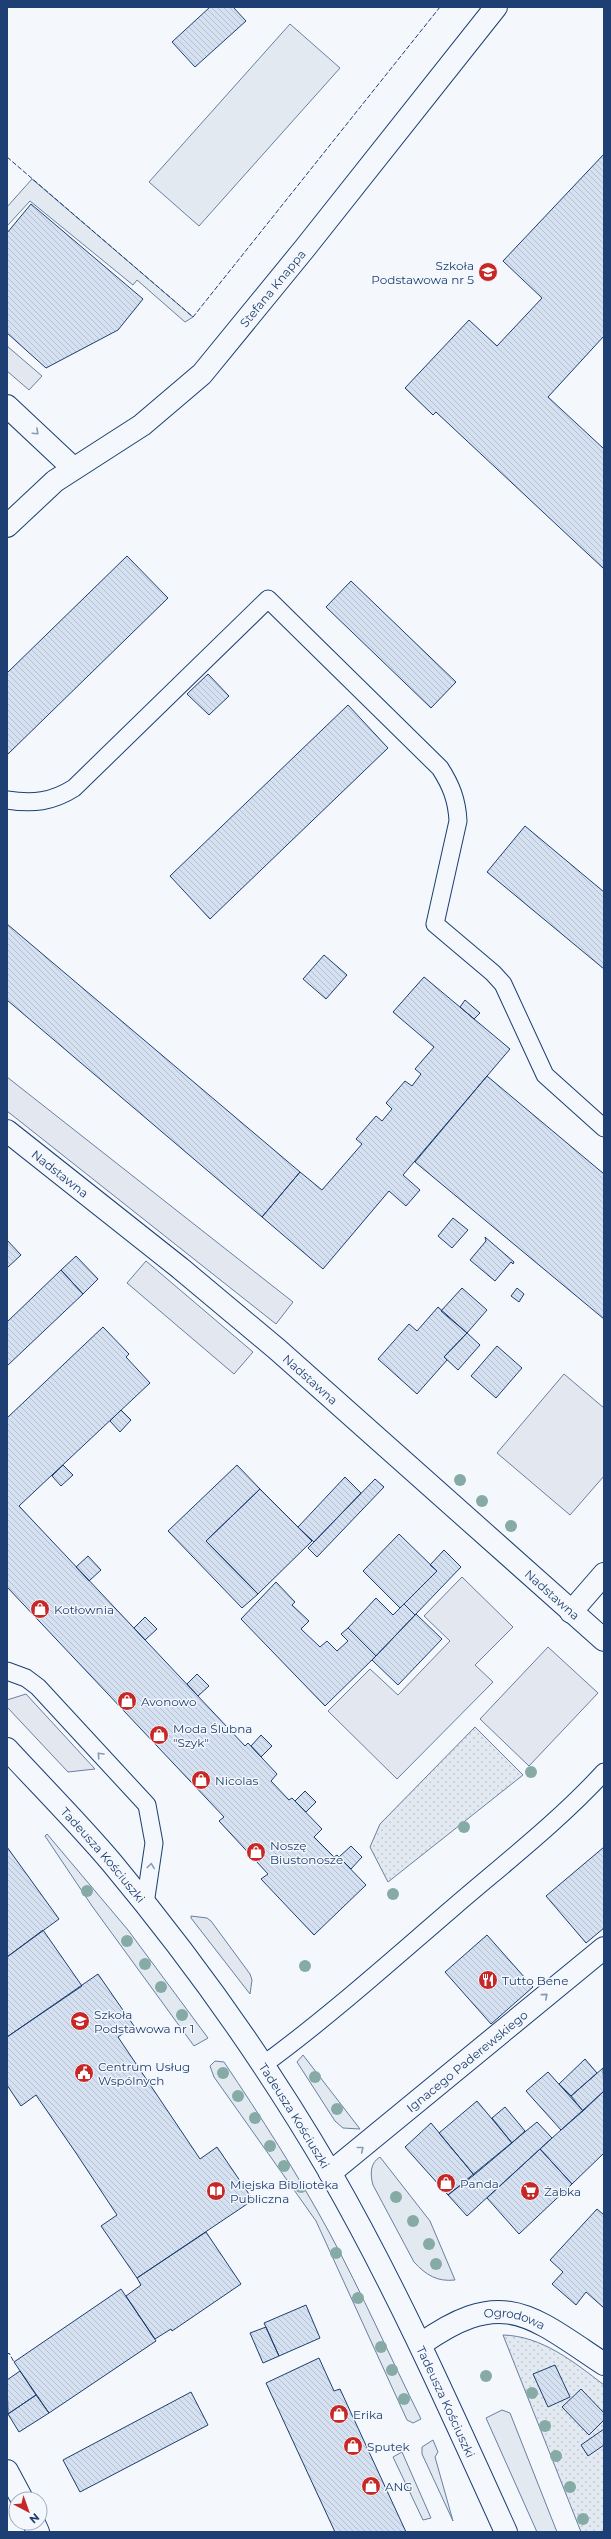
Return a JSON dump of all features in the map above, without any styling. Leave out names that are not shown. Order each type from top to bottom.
[{"type":"street","name":"Stefana Knappa","points":[[7,526],[44,491],[73,468],[148,421],[190,386],[210,365],[496,7]]},
{"type":"street","points":[[7,406],[73,468]]},
{"type":"street","name":"Nadstawna","points":[[7,1131],[180,1268],[278,1350],[604,1640]]},
{"type":"street","points":[[571,1612],[604,1574]]},
{"type":"street","name":"Tadeusza Kościuszki","points":[[7,1749],[110,1861],[145,1904],[263,2065],[330,2173],[379,2261],[420,2344],[506,2532]]},
{"type":"street","name":"Ignacego Paderewskiego","points":[[330,2173],[604,1948]]},
{"type":"street","name":"Ogrodowa","points":[[420,2344],[457,2320],[482,2313],[508,2312],[518,2314],[547,2326],[604,2364]]},
{"type":"street","points":[[7,2471],[18,2491]]},
{"type":"lane","points":[[7,800],[42,802],[62,795],[74,788],[268,599],[440,768],[449,781],[457,806],[458,821],[435,924],[493,973],[503,984],[545,1074],[604,1128]]},
{"type":"lane","points":[[7,1671],[26,1678],[38,1687],[147,1805],[154,1844],[145,1904]]},
{"type":"lane","points":[[263,2065],[304,2036],[579,1800],[604,1772]]},
{"type":"shaded area","points":[[290,24],[340,68],[199,226],[149,182]]},
{"type":"shaded area","points":[[32,179],[193,317],[185,322],[137,280],[133,285],[30,201],[7,226],[7,207]]},
{"type":"shaded area","points":[[7,346],[42,376],[29,390],[7,371]]},
{"type":"shaded area","points":[[7,1077],[293,1302],[276,1324],[7,1111]]},
{"type":"shaded area","points":[[146,1261],[253,1352],[234,1374],[127,1283]]},
{"type":"shaded area","points":[[564,1374],[604,1408],[604,1476],[570,1515],[497,1453]]},
{"type":"shaded area","points":[[462,1577],[513,1627],[475,1665],[493,1682],[397,1779],[328,1711],[370,1669],[398,1695],[450,1641],[424,1616]]},
{"type":"shaded area","points":[[548,1647],[598,1693],[529,1766],[480,1719]]},
{"type":"shaded area","points":[[26,1694],[95,1769],[68,1772],[7,1707],[7,1700]]},
{"type":"shaded area","points":[[475,1727],[523,1775],[388,1882],[370,1847],[380,1824]]},
{"type":"shaded area","points":[[47,1834],[128,1930],[208,2038],[194,2046],[92,1906],[45,1836]]},
{"type":"shaded area","points":[[191,1916],[207,1918],[211,1921],[250,1974],[252,1980],[250,1994],[191,1918]]},
{"type":"shaded area","points":[[303,2055],[360,2129],[343,2128],[335,2121],[297,2062]]},
{"type":"shaded area","points":[[215,2061],[224,2062],[252,2103],[317,2210],[353,2278],[421,2419],[413,2423],[407,2420],[316,2221],[214,2077],[210,2066]]},
{"type":"shaded area","points":[[380,2157],[430,2221],[455,2280],[443,2280],[432,2277],[414,2262],[373,2185],[371,2177],[372,2169],[374,2162]]},
{"type":"shaded area","points":[[503,2335],[517,2336],[544,2345],[569,2359],[604,2385],[604,2532],[581,2532]]},
{"type":"shaded area","points":[[502,2410],[510,2413],[557,2532],[537,2532],[486,2418]]},
{"type":"shaded area","points":[[433,2440],[438,2452],[435,2457],[453,2521],[422,2454],[422,2447]]},
{"type":"shaded area","points":[[402,2452],[431,2518],[423,2520],[393,2457]]},
{"type":"building","points":[[210,7],[233,7],[246,21],[195,67],[172,42]]},
{"type":"building","points":[[604,154],[604,336],[548,397],[604,449],[604,569],[436,412],[433,415],[405,388],[469,320],[497,346],[542,298],[503,261]]},
{"type":"building","points":[[31,204],[143,299],[118,330],[46,368],[7,333],[7,233]]},
{"type":"building","points":[[127,556],[168,598],[7,755],[7,673]]},
{"type":"building","points":[[351,581],[456,682],[431,708],[326,607]]},
{"type":"building","points":[[208,674],[229,696],[209,715],[187,694]]},
{"type":"building","points":[[348,705],[388,748],[210,919],[170,876]]},
{"type":"building","points":[[525,826],[604,892],[604,969],[487,872]]},
{"type":"building","points":[[7,924],[300,1172],[262,1217],[7,1000]]},
{"type":"building","points":[[324,955],[347,975],[326,999],[303,979]]},
{"type":"building","points":[[424,977],[510,1049],[403,1175],[420,1190],[406,1206],[389,1191],[323,1269],[262,1217],[300,1172],[322,1190],[362,1144],[356,1139],[376,1116],[382,1121],[392,1109],[386,1103],[405,1081],[412,1086],[421,1074],[415,1069],[434,1047],[393,1012]]},
{"type":"building","points":[[465,1000],[480,1013],[474,1019],[460,1007]]},
{"type":"building","points":[[487,1076],[604,1174],[604,1319],[415,1162]]},
{"type":"building","points":[[453,1218],[468,1230],[452,1248],[438,1236]]},
{"type":"building","points":[[485,1237],[514,1262],[513,1264],[511,1262],[495,1281],[470,1260],[486,1241]]},
{"type":"building","points":[[7,1240],[21,1255],[7,1268]]},
{"type":"building","points":[[76,1256],[98,1279],[83,1294],[61,1270]]},
{"type":"building","points":[[61,1270],[83,1294],[7,1366],[7,1322]]},
{"type":"building","points":[[462,1288],[487,1310],[467,1333],[441,1311]]},
{"type":"building","points":[[517,1288],[524,1294],[519,1302],[511,1296]]},
{"type":"building","points":[[438,1307],[467,1333],[444,1357],[447,1360],[417,1394],[378,1359],[409,1324],[417,1331]]},
{"type":"building","points":[[103,1327],[129,1354],[126,1357],[150,1383],[19,1506],[245,1746],[248,1743],[277,1774],[271,1781],[289,1800],[292,1798],[322,1829],[314,1837],[334,1857],[337,1855],[366,1885],[314,1935],[261,1879],[268,1874],[219,1821],[224,1817],[7,1587],[7,1418]]},
{"type":"building","points":[[467,1333],[480,1345],[458,1370],[444,1357]]},
{"type":"building","points":[[497,1346],[522,1368],[496,1398],[471,1376]]},
{"type":"building","points":[[121,1410],[131,1420],[120,1432],[110,1421]]},
{"type":"building","points":[[63,1465],[73,1475],[61,1486],[52,1476]]},
{"type":"building","points":[[237,1465],[260,1489],[206,1541],[258,1594],[242,1608],[168,1531]]},
{"type":"building","points":[[345,1477],[361,1493],[314,1542],[298,1527]]},
{"type":"building","points":[[375,1479],[384,1487],[317,1557],[308,1548]]},
{"type":"building","points":[[260,1489],[312,1541],[258,1594],[206,1541]]},
{"type":"building","points":[[399,1534],[437,1571],[400,1608],[363,1571]]},
{"type":"building","points":[[444,1550],[461,1567],[415,1615],[404,1604],[437,1571],[430,1565]]},
{"type":"building","points":[[88,1556],[101,1570],[89,1581],[76,1567]]},
{"type":"building","points":[[276,1582],[295,1602],[292,1605],[309,1621],[301,1629],[320,1647],[327,1641],[337,1651],[348,1641],[341,1634],[348,1628],[376,1656],[325,1706],[241,1619]]},
{"type":"building","points":[[376,1598],[393,1615],[404,1604],[415,1615],[376,1656],[348,1628]]},
{"type":"building","points":[[416,1614],[442,1639],[398,1685],[372,1660]]},
{"type":"building","points":[[145,1617],[157,1629],[145,1640],[134,1628]]},
{"type":"building","points":[[197,1674],[209,1686],[198,1696],[187,1684]]},
{"type":"building","points":[[261,1735],[272,1746],[261,1757],[251,1746]]},
{"type":"building","points":[[305,1791],[316,1802],[306,1812],[295,1801]]},
{"type":"building","points":[[351,1846],[362,1857],[351,1869],[339,1857]]},
{"type":"building","points":[[7,1847],[59,1919],[7,1957]]},
{"type":"building","points":[[604,1847],[604,1928],[586,1943],[546,1896]]},
{"type":"building","points":[[43,1930],[82,1986],[7,2037],[7,1957]]},
{"type":"building","points":[[487,1935],[533,1987],[491,2024],[445,1972]]},
{"type":"building","points":[[98,1974],[134,2026],[118,2037],[200,2159],[217,2147],[253,2200],[137,2278],[101,2226],[117,2215],[76,2153],[36,2095],[21,2106],[7,2085],[7,2037]]},
{"type":"building","points":[[585,2059],[597,2073],[571,2096],[559,2084]]},
{"type":"building","points":[[603,2068],[604,2091],[583,2111],[571,2096]]},
{"type":"building","points":[[548,2072],[583,2111],[561,2130],[526,2091]]},
{"type":"building","points":[[604,2091],[604,2153],[572,2184],[540,2149]]},
{"type":"building","points":[[477,2101],[512,2143],[474,2175],[439,2133]]},
{"type":"building","points":[[505,2107],[525,2131],[512,2143],[492,2118]]},
{"type":"building","points":[[537,2122],[552,2138],[467,2216],[448,2195]]},
{"type":"building","points":[[431,2123],[474,2175],[448,2195],[405,2147]]},
{"type":"building","points":[[540,2149],[572,2184],[519,2234],[487,2198]]},
{"type":"building","points":[[597,2209],[604,2215],[604,2308],[586,2292],[576,2305],[552,2284],[563,2272],[550,2260]]},
{"type":"building","points":[[206,2232],[241,2284],[172,2331],[171,2329],[155,2339],[126,2296],[141,2285],[137,2278]]},
{"type":"building","points":[[121,2289],[156,2341],[49,2413],[14,2362]]},
{"type":"building","points":[[306,2305],[320,2338],[279,2356],[264,2323]]},
{"type":"building","points":[[266,2327],[279,2356],[263,2363],[250,2333]]},
{"type":"building","points":[[319,2358],[334,2391],[340,2389],[406,2532],[335,2532],[266,2383]]},
{"type":"building","points":[[555,2365],[570,2397],[548,2407],[533,2374]]},
{"type":"building","points":[[20,2371],[36,2395],[8,2414],[7,2380]]},
{"type":"building","points":[[581,2389],[604,2413],[604,2420],[589,2435],[562,2407]]},
{"type":"building","points":[[191,2392],[208,2425],[80,2492],[63,2460]]},
{"type":"building","points":[[36,2395],[49,2413],[19,2432],[8,2414]]},
{"type":"building","points":[[604,2429],[604,2445],[588,2456],[581,2445]]},
{"type":"fence","points":[[7,157],[193,317],[440,7]]},
{"type":"fence","points":[[7,2355],[9,2353],[14,2362]]},
{"type":"place","name":"Szkoła Podstawowa nr 5","points":[[488,272]]},
{"type":"place","name":"Kotłownia","points":[[40,1609]]},
{"type":"place","name":"Avonowo","points":[[127,1701]]},
{"type":"place","name":"Moda Ślubna \"Szyk\"","points":[[159,1735]]},
{"type":"place","name":"Nicolas","points":[[201,1780]]},
{"type":"place","name":"Noszę Biustonosze","points":[[256,1852]]},
{"type":"place","name":"Tutto Bene","points":[[488,1980]]},
{"type":"place","name":"Szkoła Podstawowa nr 1","points":[[80,2021]]},
{"type":"place","name":"Centrum Usług Wspólnych","points":[[84,2073]]},
{"type":"place","name":"Panda","points":[[446,2183]]},
{"type":"place","name":"Miejska Biblioteka Publiczna","points":[[216,2191]]},
{"type":"place","name":"Żabka","points":[[530,2191]]},
{"type":"place","name":"Erika","points":[[339,2414]]},
{"type":"place","name":"Sputek","points":[[353,2446]]},
{"type":"place","name":"ANG","points":[[371,2486]]}]
